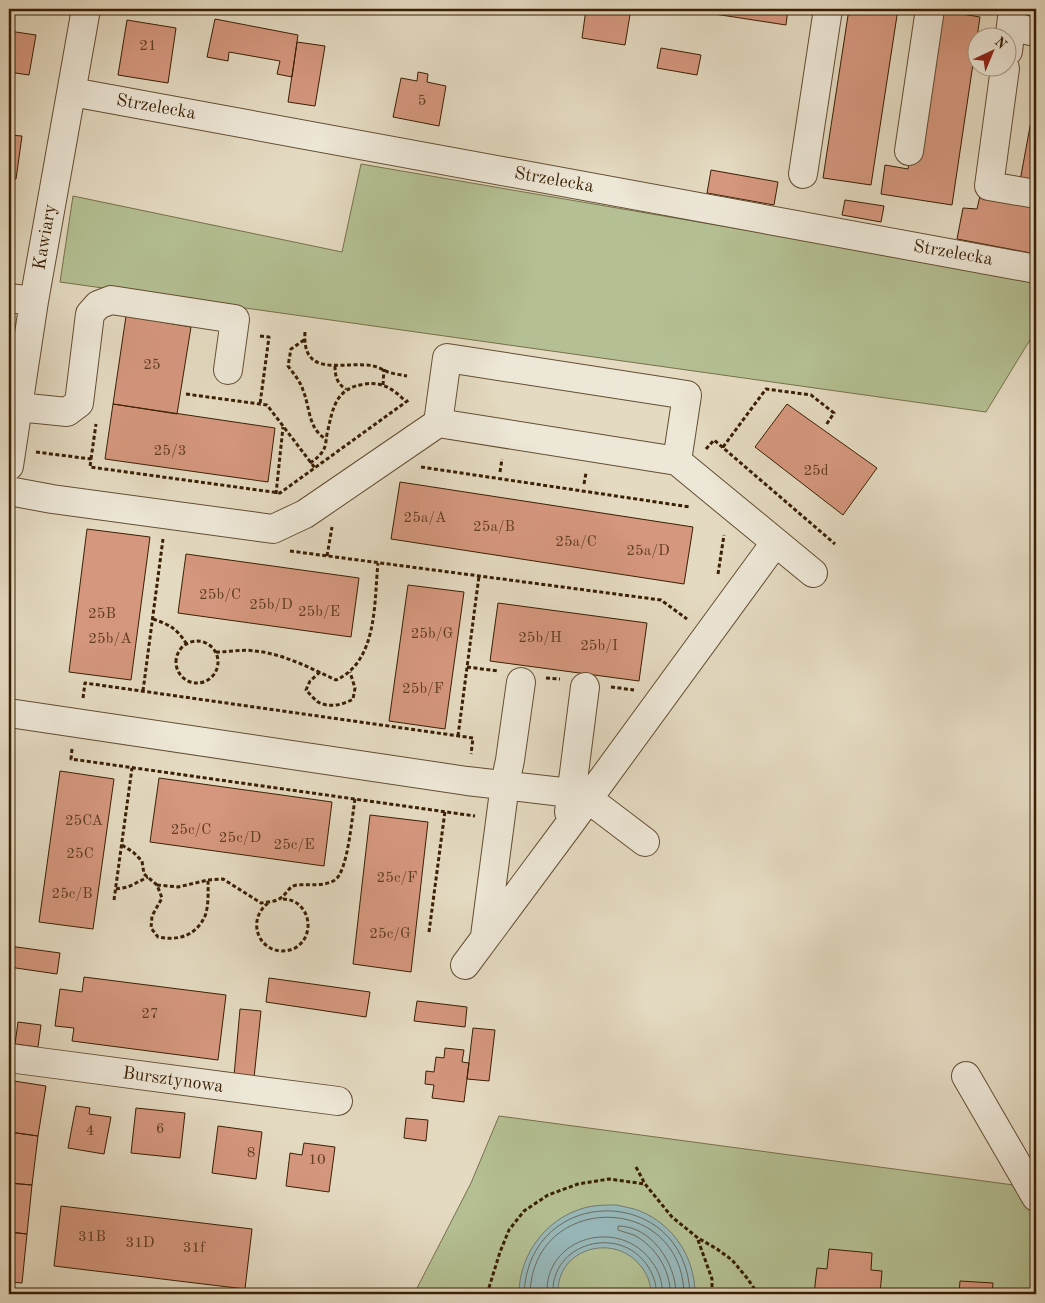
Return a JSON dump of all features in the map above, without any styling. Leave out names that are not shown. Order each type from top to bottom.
[{"type":"street","name":"Kawiary","points":[[9,466],[18,408],[21,300],[72,92],[86,9]]},
{"type":"street","points":[[803,174],[828,9]]},
{"type":"street","points":[[908,151],[930,9]]},
{"type":"street","points":[[1004,78],[989,186],[1036,194]]},
{"type":"street","name":"Strzelecka","points":[[72,92],[1036,269]]},
{"type":"street","points":[[18,408],[67,412],[80,402],[90,314],[98,305],[112,300],[235,319],[228,370]]},
{"type":"street","points":[[438,423],[447,358],[687,394],[677,461]]},
{"type":"street","points":[[9,491],[52,499],[273,529],[305,514],[438,423],[677,461],[813,573]]},
{"type":"street","points":[[465,965],[566,829],[579,796],[775,543]]},
{"type":"street","points":[[484,939],[505,784],[523,677]]},
{"type":"street","points":[[579,796],[585,684]]},
{"type":"street","points":[[9,713],[579,796],[645,842]]},
{"type":"street","name":"Bursztynowa","points":[[9,1058],[338,1101]]},
{"type":"street","points":[[966,1076],[1036,1197]]},
{"type":"path","points":[[305,332],[306,350],[311,358],[320,364],[335,366],[368,365],[407,376]]},
{"type":"path","points":[[259,336],[269,337],[260,404]]},
{"type":"path","points":[[304,340],[290,349],[288,366],[300,381],[308,402],[311,421],[315,430],[326,439]]},
{"type":"path","points":[[335,366],[335,374],[338,381],[341,387],[346,389]]},
{"type":"path","points":[[383,385],[384,369]]},
{"type":"path","points":[[310,463],[322,453],[333,405],[346,389],[373,383],[383,385],[395,391],[406,402]]},
{"type":"path","points":[[723,447],[766,389],[811,395],[834,413],[826,424]]},
{"type":"path","points":[[186,394],[267,405],[315,468]]},
{"type":"path","points":[[96,422],[90,467],[280,493],[410,399]]},
{"type":"path","points":[[276,501],[283,427]]},
{"type":"path","points":[[704,452],[714,440],[835,544]]},
{"type":"path","points":[[31,451],[92,459]]},
{"type":"path","points":[[500,472],[502,459]]},
{"type":"path","points":[[425,468],[691,507]]},
{"type":"path","points":[[584,484],[586,472]]},
{"type":"path","points":[[326,556],[334,520]]},
{"type":"path","points":[[143,691],[163,534]]},
{"type":"path","points":[[717,582],[724,534]]},
{"type":"path","points":[[280,550],[661,600],[689,620]]},
{"type":"path","points":[[216,652],[253,650],[291,660],[336,680],[347,675],[358,664],[367,644],[373,620],[378,562]]},
{"type":"path","points":[[458,736],[479,576]]},
{"type":"path","points":[[153,619],[178,630],[186,643]]},
{"type":"path","points":[[193,640],[200,640],[212,646],[216,652],[218,658],[216,672],[212,678],[198,684],[191,683],[179,674],[176,668],[175,660],[177,653],[186,643],[193,640]]},
{"type":"path","points":[[467,667],[523,677],[637,690]]},
{"type":"path","points":[[320,672],[310,681],[306,690],[318,702],[344,705],[353,698],[355,688],[350,672]]},
{"type":"path","points":[[82,704],[85,683],[473,738],[470,760]]},
{"type":"path","points":[[73,744],[71,759],[483,817]]},
{"type":"path","points":[[114,900],[132,768]]},
{"type":"path","points":[[280,899],[289,888],[296,885],[322,884],[335,880],[342,872],[355,799]]},
{"type":"path","points":[[429,932],[445,811]]},
{"type":"path","points":[[122,844],[134,852],[142,861],[144,874],[157,885],[162,898],[152,916],[151,928],[158,938],[171,940],[182,938],[201,923],[206,915],[208,880]]},
{"type":"path","points":[[116,889],[128,887],[148,877]]},
{"type":"path","points":[[157,885],[178,887],[208,880],[223,879],[261,903],[280,899],[297,903],[308,917],[308,926],[302,943],[295,948],[286,951],[268,947],[257,933],[258,915],[270,902]]},
{"type":"path","points":[[636,1167],[645,1184],[672,1217],[698,1238],[732,1260],[758,1294]]},
{"type":"path","points":[[487,1294],[509,1230],[524,1211],[548,1195],[578,1184],[609,1179],[645,1184]]},
{"type":"path","points":[[698,1238],[712,1279],[712,1294]]},
{"type":"green space","points":[[361,164],[1036,280],[1036,330],[986,412],[60,282],[73,196],[342,252]]},
{"type":"green space","points":[[499,1116],[1036,1188],[1036,1294],[414,1294],[471,1183]]},
{"type":"water","points":[[617,1205],[637,1210],[652,1217],[672,1234],[687,1256],[694,1281],[695,1294],[651,1294],[650,1284],[643,1269],[632,1257],[618,1250],[604,1248],[590,1250],[577,1255],[567,1265],[560,1278],[558,1294],[519,1294],[520,1278],[531,1250],[551,1226],[577,1210],[593,1206]]},
{"type":"building","points":[[586,9],[631,9],[625,45],[582,38]]},
{"type":"building","points":[[682,9],[788,9],[786,25]]},
{"type":"building","points":[[849,9],[898,9],[871,185],[823,178]]},
{"type":"building","points":[[932,9],[980,17],[978,28],[968,28],[968,78],[971,78],[952,205],[881,194],[885,165],[908,169]]},
{"type":"building","points":[[215,19],[298,35],[292,77],[277,74],[280,61],[229,52],[228,61],[207,57]]},
{"type":"building","points":[[127,20],[176,28],[168,83],[118,75]]},
{"type":"building","points":[[9,31],[36,35],[29,75],[9,72]]},
{"type":"building","points":[[297,42],[325,46],[315,106],[288,102]]},
{"type":"building","points":[[661,48],[701,55],[697,75],[657,68]]},
{"type":"building","points":[[418,72],[428,74],[427,82],[446,86],[439,126],[393,117],[401,78],[417,81]]},
{"type":"building","points":[[1036,94],[1036,184],[1020,181]]},
{"type":"building","points":[[9,135],[22,136],[16,179],[9,178]]},
{"type":"building","points":[[711,170],[778,182],[774,205],[707,193]]},
{"type":"building","points":[[980,196],[1036,206],[1036,254],[957,239],[963,208],[977,209]]},
{"type":"building","points":[[845,200],[884,206],[881,222],[842,215]]},
{"type":"building","points":[[126,316],[191,327],[177,414],[113,404]]},
{"type":"building","points":[[113,404],[275,428],[268,482],[105,459]]},
{"type":"building","points":[[787,404],[877,468],[843,515],[755,447]]},
{"type":"building","points":[[400,482],[693,527],[684,584],[391,539]]},
{"type":"building","points":[[87,529],[150,537],[131,680],[69,672]]},
{"type":"building","points":[[186,554],[359,578],[351,637],[178,613]]},
{"type":"building","points":[[408,585],[464,592],[445,729],[389,721]]},
{"type":"building","points":[[498,603],[647,623],[639,681],[490,661]]},
{"type":"building","points":[[60,771],[114,779],[93,929],[39,922]]},
{"type":"building","points":[[159,778],[332,802],[324,866],[150,842]]},
{"type":"building","points":[[370,815],[428,822],[411,972],[353,964]]},
{"type":"building","points":[[9,946],[60,953],[57,974],[9,967]]},
{"type":"building","points":[[84,977],[226,995],[218,1060],[72,1041],[74,1028],[55,1026],[60,989],[82,992]]},
{"type":"building","points":[[269,978],[370,992],[366,1017],[266,1002]]},
{"type":"building","points":[[417,1001],[467,1007],[465,1027],[414,1021]]},
{"type":"building","points":[[240,1009],[261,1011],[254,1078],[234,1076]]},
{"type":"building","points":[[18,1022],[41,1025],[38,1047],[15,1044]]},
{"type":"building","points":[[473,1028],[495,1030],[489,1081],[467,1079]]},
{"type":"building","points":[[445,1048],[464,1050],[462,1062],[469,1063],[464,1102],[432,1098],[434,1085],[425,1084],[426,1071],[434,1072],[436,1057],[444,1058]]},
{"type":"building","points":[[14,1081],[46,1086],[38,1136],[10,1132],[11,1124],[9,1124],[9,1118]]},
{"type":"building","points":[[76,1106],[90,1108],[89,1114],[111,1117],[104,1154],[68,1148]]},
{"type":"building","points":[[136,1108],[185,1113],[180,1158],[131,1153]]},
{"type":"building","points":[[406,1118],[428,1120],[426,1141],[404,1138]]},
{"type":"building","points":[[218,1126],[262,1132],[256,1179],[212,1173]]},
{"type":"building","points":[[9,1132],[38,1136],[32,1185],[9,1183]]},
{"type":"building","points":[[304,1143],[335,1147],[329,1192],[286,1186],[290,1153],[302,1155]]},
{"type":"building","points":[[9,1183],[32,1185],[27,1234],[9,1232]]},
{"type":"building","points":[[61,1206],[252,1229],[245,1289],[54,1266]]},
{"type":"building","points":[[9,1232],[27,1234],[22,1283],[9,1282]]},
{"type":"building","points":[[829,1249],[872,1253],[871,1270],[882,1271],[880,1294],[814,1294],[817,1268],[827,1269]]},
{"type":"building","points":[[960,1281],[993,1283],[992,1294],[959,1294]]}]
